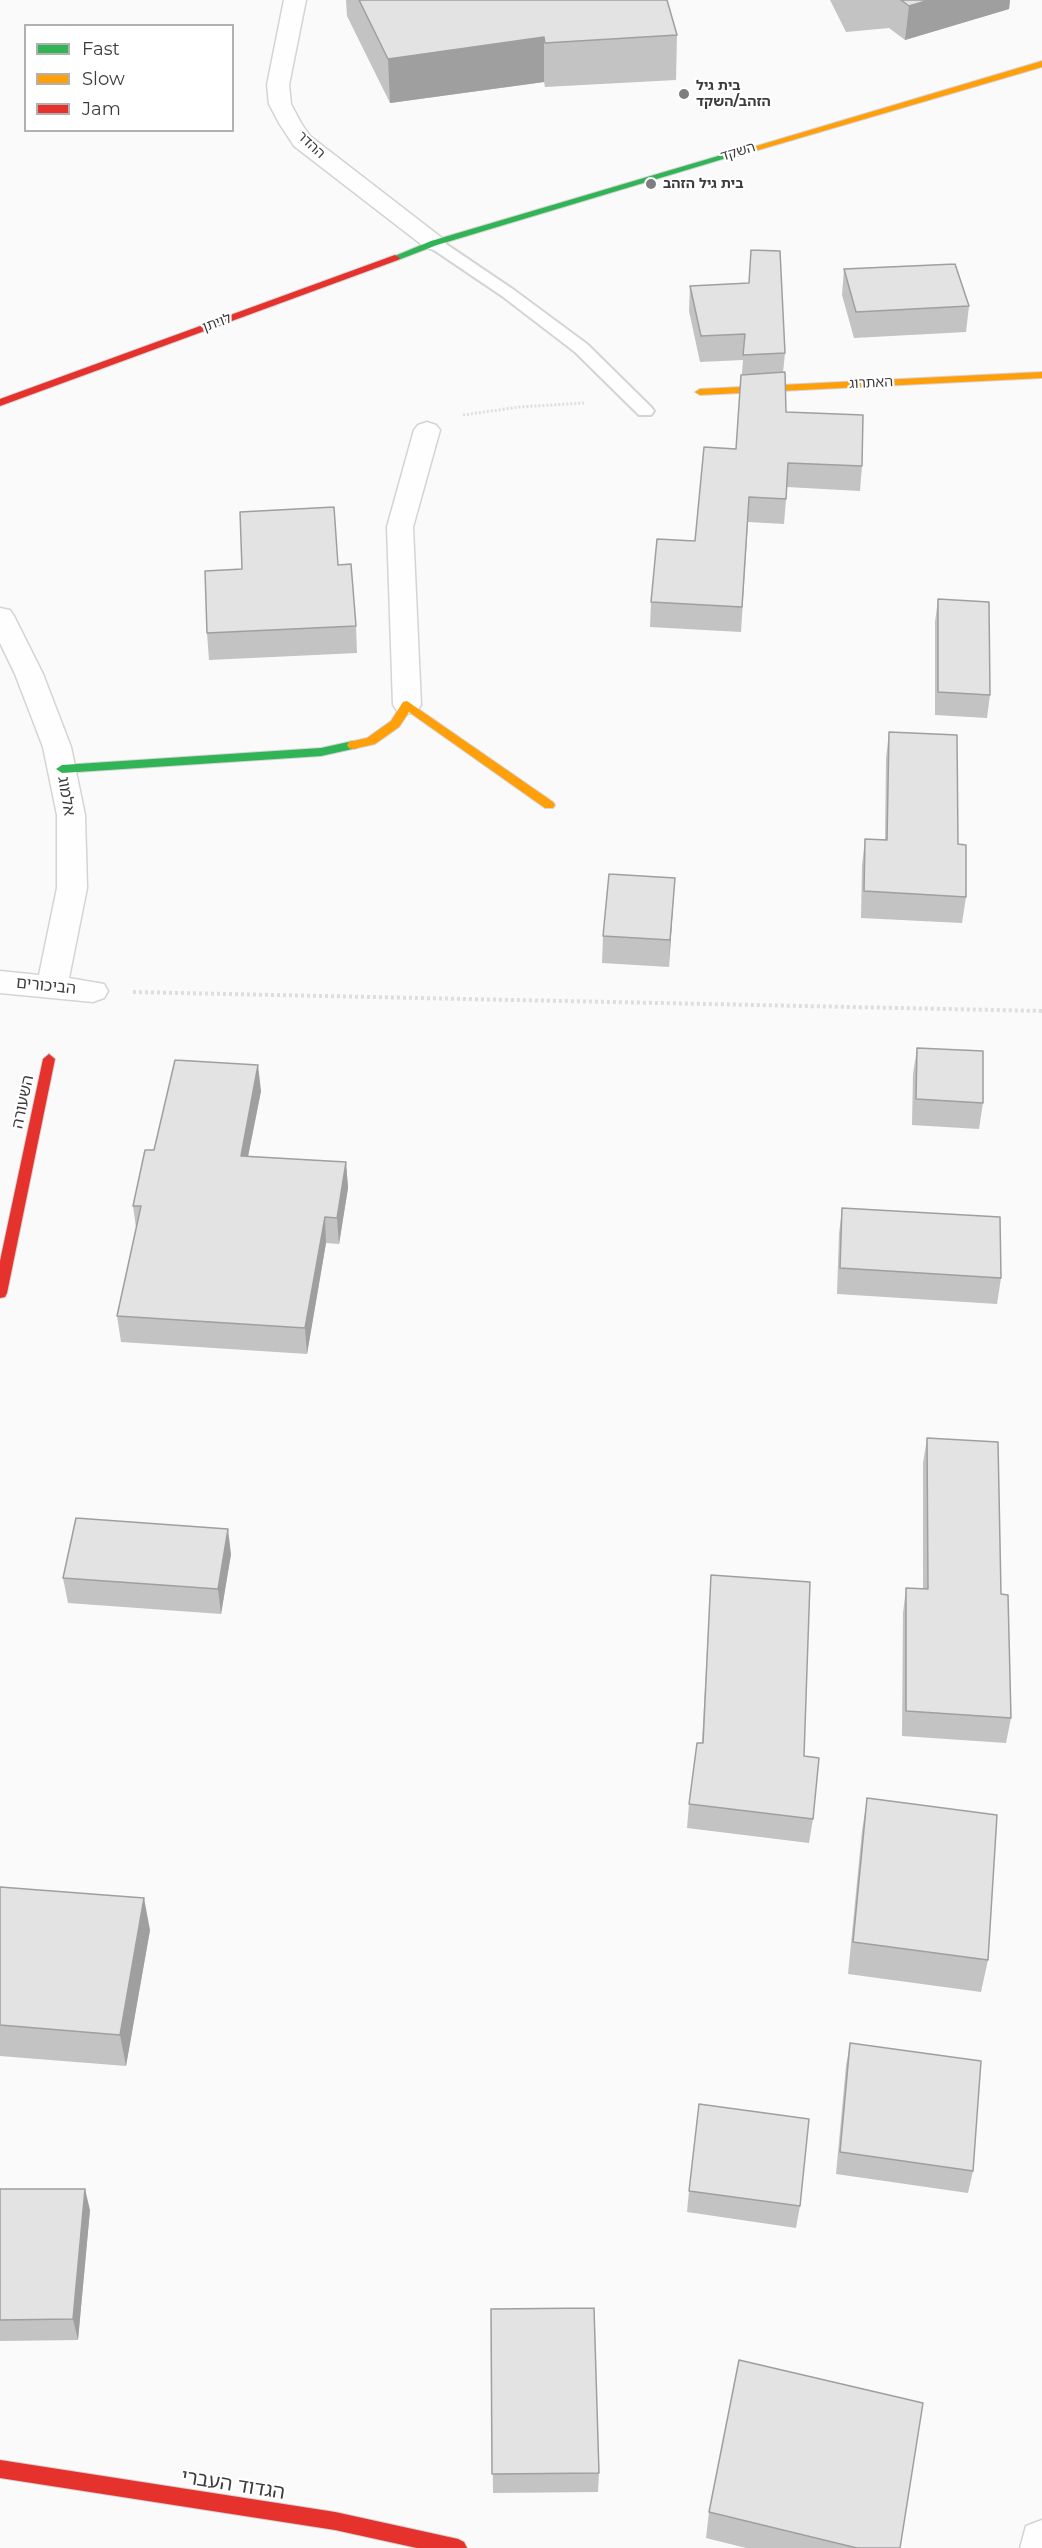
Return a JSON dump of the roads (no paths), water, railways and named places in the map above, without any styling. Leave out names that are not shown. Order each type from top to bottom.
[{"type":"street","name":"ההדר","points":[[295,0],[278,85],[280,104],[290,123],[302,141],[434,243]]},
{"type":"street","name":"השקד","points":[[434,243],[1042,64]]},
{"type":"street","name":"לויתן","points":[[0,404],[434,243]]},
{"type":"street","name":"האתרוג","points":[[700,392],[1042,375]]},
{"type":"street","points":[[62,769],[321,752],[371,741],[395,724],[407,705],[400,527],[427,430]]},
{"type":"street","name":"אלמוג","points":[[0,616],[30,674],[57,747],[71,815],[72,888],[61,950],[51,987]]},
{"type":"street","points":[[407,705],[549,805]]},
{"type":"street","name":"הביכורים","points":[[0,981],[93,992]]},
{"type":"street","name":"השעורה","points":[[0,1293],[49,1059]]},
{"type":"street","name":"הגדוד העברי","points":[[0,2469],[335,2521],[458,2548]]},
{"type":"street","points":[[1042,2542],[1042,2548]]},
{"type":"lane","points":[[434,243],[508,293],[581,348],[640,406]]},
{"type":"place","name":"בית גיל הזהב/השקד","points":[[684,94]]},
{"type":"place","name":"בית גיל הזהב","points":[[651,184]]}]
